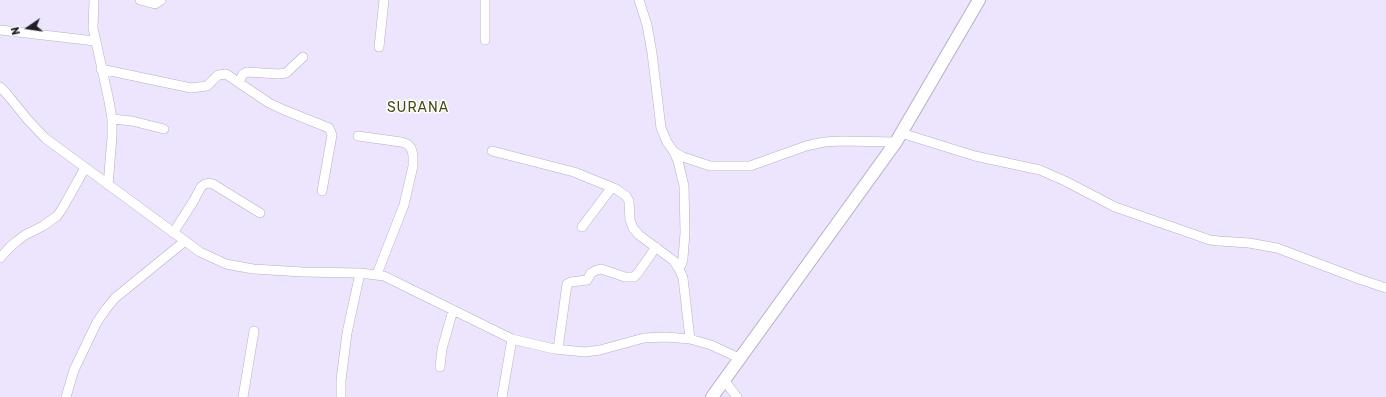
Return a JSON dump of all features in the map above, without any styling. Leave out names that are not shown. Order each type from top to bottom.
[{"type":"street","points":[[94,0],[93,28],[112,119],[108,185]]},
{"type":"street","points":[[140,0],[151,4],[158,3],[161,0]]},
{"type":"street","points":[[379,46],[384,0]]},
{"type":"street","points":[[485,0],[485,40]]},
{"type":"street","points":[[639,0],[647,25],[652,53],[661,128],[678,161],[684,186],[684,258],[679,268]]},
{"type":"street","points":[[712,397],[898,138],[979,0]]},
{"type":"street","points":[[0,30],[95,41]]},
{"type":"street","points":[[239,82],[242,74],[247,72],[286,73],[303,57]]},
{"type":"street","points":[[101,69],[191,88],[207,86],[218,75],[223,74],[239,82],[269,103],[329,128],[331,131],[331,143],[322,191]]},
{"type":"street","points":[[0,87],[45,138],[200,252],[226,264],[241,267],[303,272],[377,274],[512,339],[558,349],[585,352],[600,350],[639,339],[654,337],[690,339],[712,345],[739,358]]},
{"type":"street","points":[[112,119],[132,121],[164,129]]},
{"type":"street","points":[[358,136],[401,142],[407,144],[411,148],[413,154],[413,166],[404,205],[377,274]]},
{"type":"street","points":[[674,152],[683,158],[710,166],[740,167],[761,163],[806,146],[824,142],[898,138],[1040,170],[1115,207],[1210,240],[1219,242],[1249,243],[1277,248],[1386,288]]},
{"type":"street","points":[[492,150],[574,172],[612,187],[626,196],[629,201],[630,220],[633,228],[639,235],[674,261],[679,268],[683,278],[690,339]]},
{"type":"street","points":[[1,253],[24,235],[43,226],[57,216],[85,168]]},
{"type":"street","points":[[173,233],[194,202],[201,187],[205,184],[214,184],[260,213]]},
{"type":"street","points":[[582,227],[612,187]]},
{"type":"street","points":[[66,397],[74,370],[106,309],[115,298],[185,241]]},
{"type":"street","points":[[558,349],[567,284],[587,280],[591,273],[602,269],[625,277],[634,276],[638,273],[656,247]]},
{"type":"street","points":[[341,397],[341,380],[347,333],[360,273]]},
{"type":"street","points":[[440,367],[442,349],[453,310]]},
{"type":"street","points":[[243,397],[254,331]]},
{"type":"street","points":[[502,397],[512,339]]},
{"type":"street","points":[[724,380],[737,397]]},
{"type":"district","name":"SURANA","points":[[418,108]]}]
